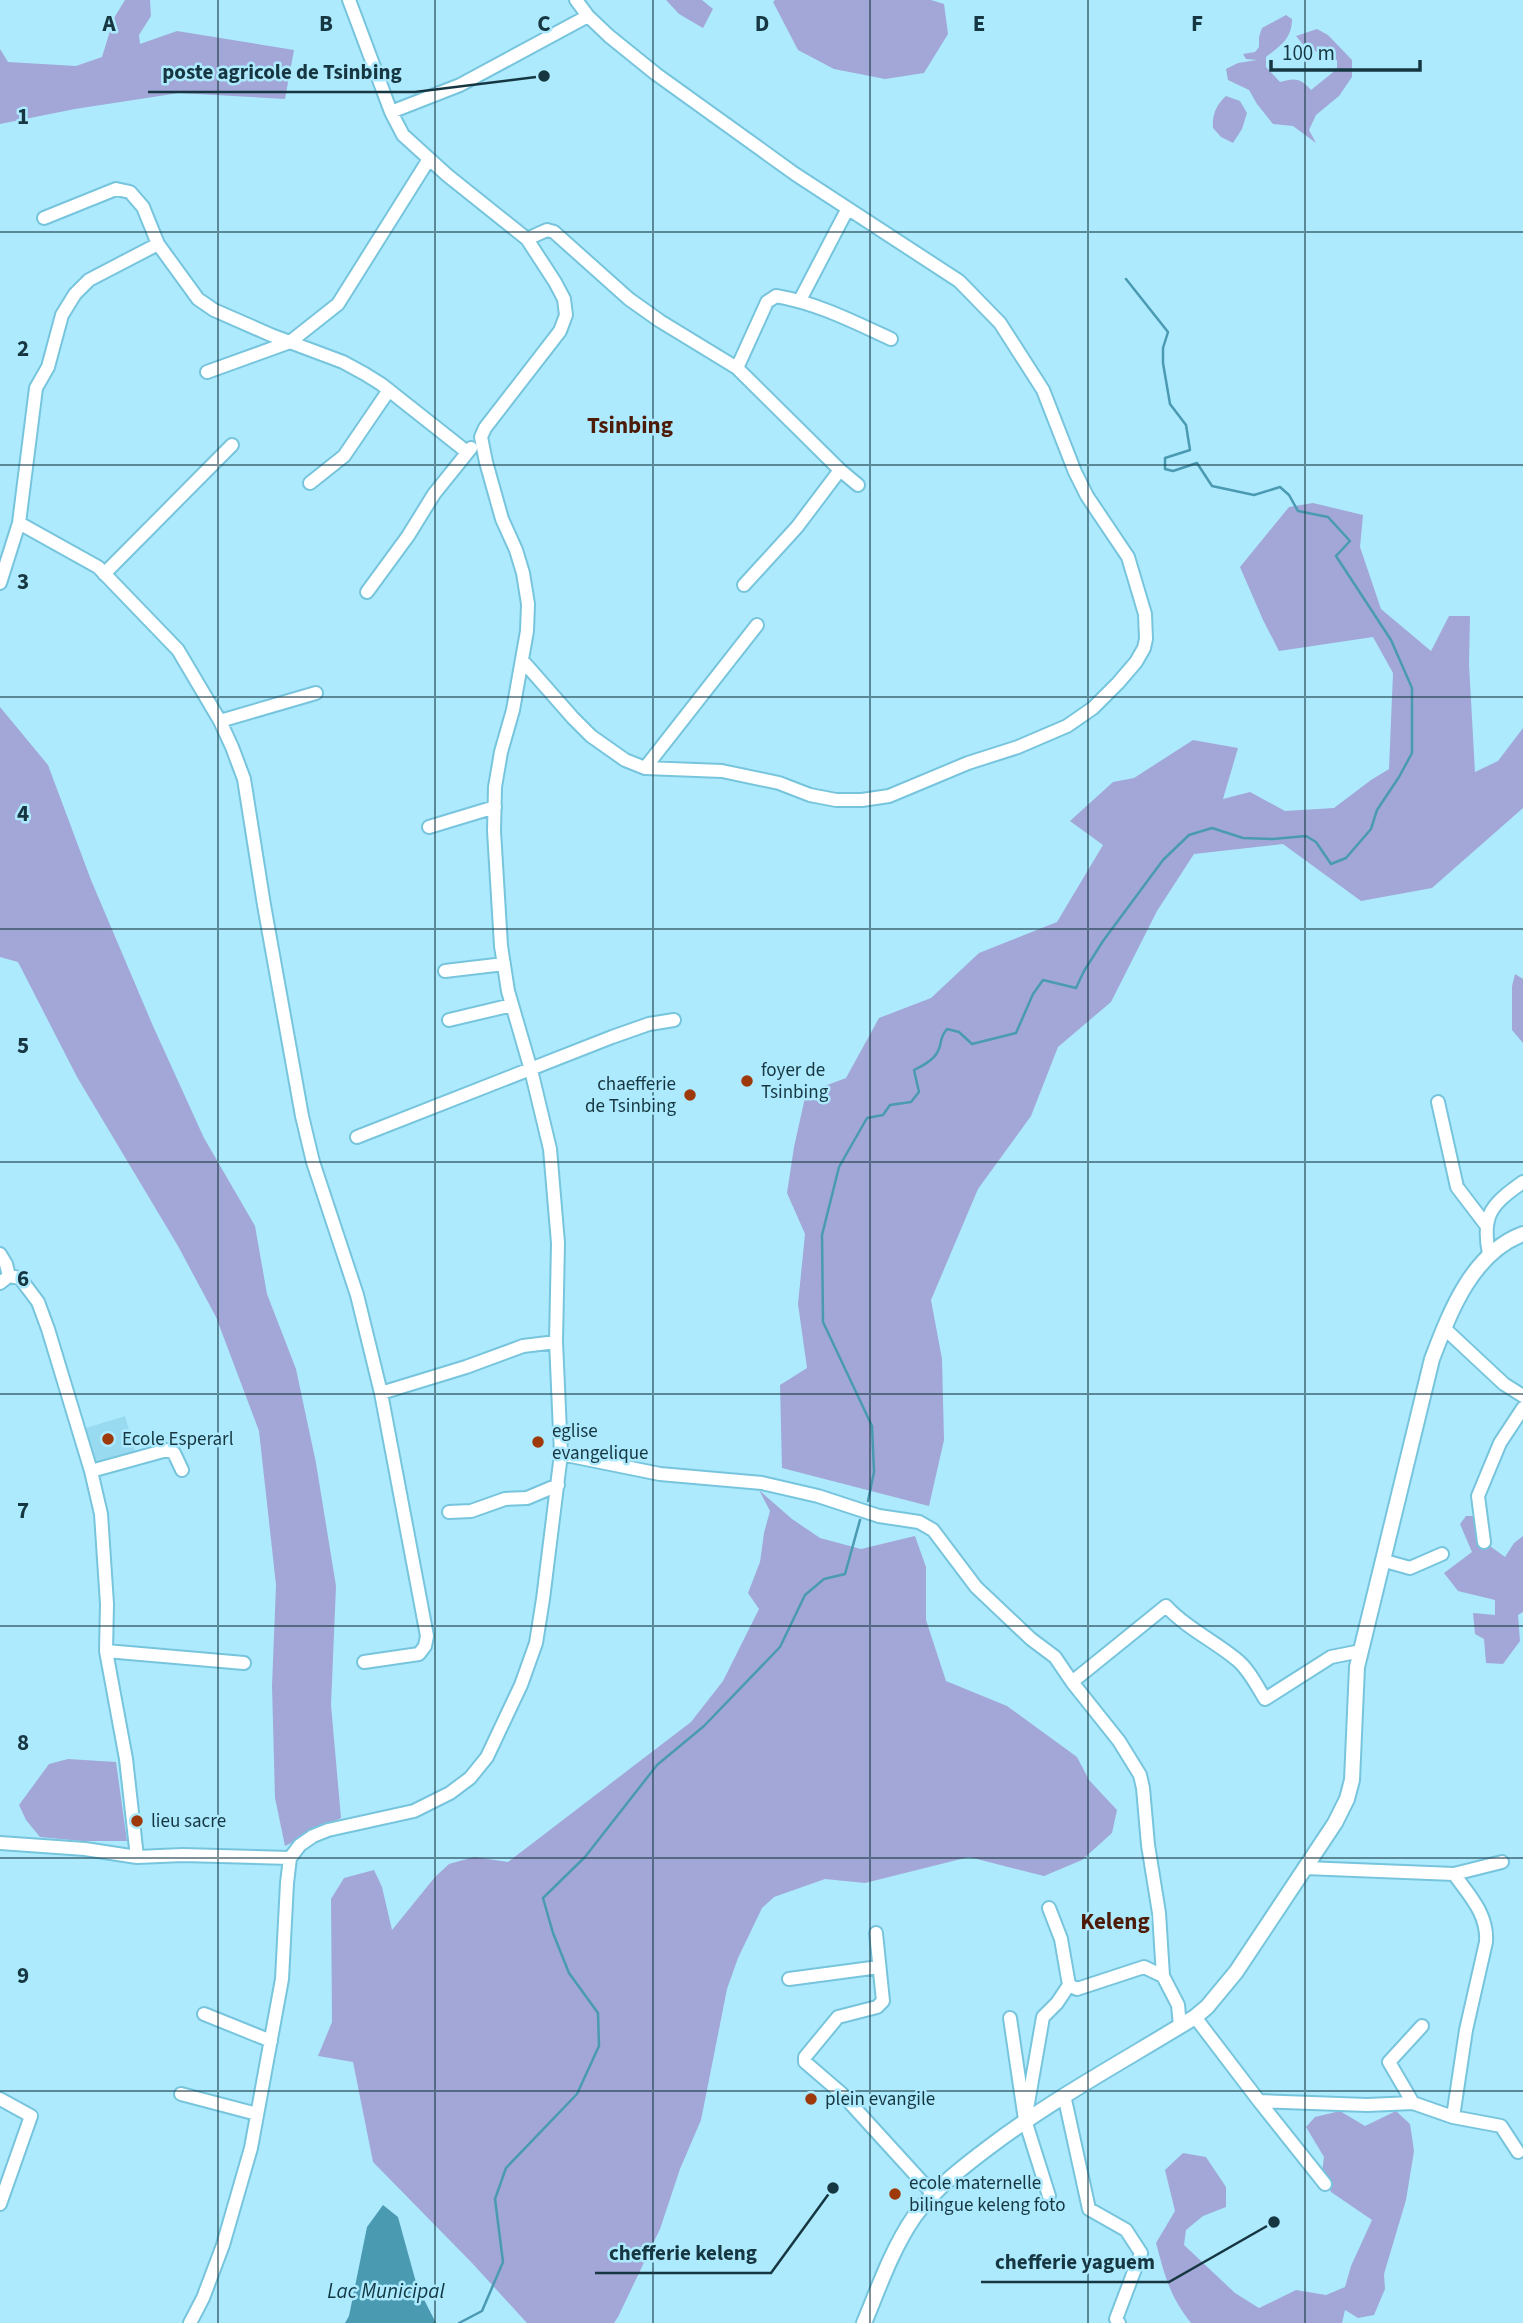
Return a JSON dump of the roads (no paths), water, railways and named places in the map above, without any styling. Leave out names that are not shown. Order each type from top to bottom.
[{"type":"main road","points":[[864,2323],[891,2256],[933,2193],[1025,2120],[1208,2007],[1236,1972],[1335,1823],[1347,1799],[1352,1780],[1355,1690],[1362,1651],[1432,1359],[1444,1328],[1474,1274],[1489,1254],[1523,1234]]},
{"type":"street","points":[[349,0],[391,112],[404,135],[429,159],[527,239],[564,299],[566,315],[560,331],[485,428],[481,437],[434,494],[408,536],[367,592]]},
{"type":"street","points":[[522,660],[572,718],[591,736],[625,760],[645,768],[722,771],[748,775],[810,795],[836,800],[862,800],[889,796],[1067,726],[1093,708],[1118,683],[1144,648],[1145,614],[1128,557],[1087,496],[1042,390],[1000,323],[959,281],[847,210],[656,74],[609,36],[576,0]]},
{"type":"street","points":[[391,112],[484,73],[588,16]]},
{"type":"street","points":[[207,372],[290,342],[338,304],[429,159]]},
{"type":"street","points":[[44,218],[116,189],[130,192],[143,207],[158,244],[198,299],[214,310],[343,362],[389,390],[467,452]]},
{"type":"street","points":[[800,300],[847,210]]},
{"type":"street","points":[[527,239],[547,230],[554,232],[629,299],[737,368],[840,470],[859,485]]},
{"type":"street","points":[[0,583],[19,523],[36,388],[48,367],[62,315],[75,294],[89,280],[158,244]]},
{"type":"street","points":[[737,368],[771,298],[776,296],[800,300],[891,339]]},
{"type":"street","points":[[310,483],[344,456],[389,390]]},
{"type":"street","points":[[190,2323],[203,2298],[223,2245],[245,2169],[282,1979],[290,1858],[300,1845],[313,1836],[328,1830],[414,1811],[450,1793],[470,1778],[486,1757],[515,1697],[536,1643],[561,1454],[556,1342],[558,1242],[550,1149],[512,1005],[504,964],[496,881],[495,787],[501,752],[513,710],[527,631],[528,604],[523,573],[502,519],[485,462],[481,437]]},
{"type":"street","points":[[104,573],[232,445]]},
{"type":"street","points":[[744,585],[797,527],[840,470]]},
{"type":"street","points":[[19,523],[98,567],[178,650],[220,721],[243,779],[302,1115],[313,1162],[357,1295],[381,1393],[427,1636],[425,1646],[419,1654],[364,1662]]},
{"type":"street","points":[[645,768],[757,625]]},
{"type":"street","points":[[220,721],[316,693]]},
{"type":"street","points":[[429,827],[495,807]]},
{"type":"street","points":[[445,971],[504,964]]},
{"type":"street","points":[[449,1020],[512,1005]]},
{"type":"street","points":[[357,1137],[637,1028],[674,1020]]},
{"type":"street","points":[[1438,1102],[1457,1187],[1486,1225]]},
{"type":"street","points":[[1489,1254],[1486,1225],[1490,1209],[1523,1182]]},
{"type":"street","points":[[0,1254],[6,1264],[5,1280],[20,1278],[38,1302],[91,1471],[101,1514],[105,1549],[106,1651],[126,1759],[137,1857]]},
{"type":"street","points":[[1444,1328],[1504,1384],[1523,1396]]},
{"type":"street","points":[[381,1393],[523,1346],[556,1342]]},
{"type":"street","points":[[1484,1542],[1478,1496],[1500,1443],[1523,1408]]},
{"type":"street","points":[[91,1471],[167,1450],[174,1452],[182,1470]]},
{"type":"street","points":[[561,1454],[660,1474],[762,1483],[818,1496],[879,1516],[919,1522],[933,1530],[976,1587],[1031,1639],[1055,1657],[1119,1741],[1140,1775],[1159,1913],[1163,1976],[1178,2005],[1180,2026]]},
{"type":"street","points":[[449,1512],[471,1511],[505,1499],[527,1498],[558,1485]]},
{"type":"street","points":[[1385,1561],[1410,1568],[1442,1553]]},
{"type":"street","points":[[1072,1682],[1166,1606],[1176,1618],[1239,1661],[1265,1699],[1331,1657],[1362,1651]]},
{"type":"street","points":[[106,1651],[244,1663]]},
{"type":"street","points":[[0,1843],[85,1849],[137,1857],[183,1855],[290,1858]]},
{"type":"street","points":[[1305,1868],[1454,1874],[1502,1862]]},
{"type":"street","points":[[1453,2117],[1466,2030],[1487,1928],[1479,1909],[1454,1874]]},
{"type":"street","points":[[1025,2120],[1043,2017],[1069,1985],[1061,1939],[1049,1908]]},
{"type":"street","points":[[876,1933],[883,2001],[880,2005],[838,2017],[805,2057],[806,2063],[841,2093],[933,2193]]},
{"type":"street","points":[[789,1979],[879,1967]]},
{"type":"street","points":[[1069,1985],[1077,1989],[1144,1967],[1163,1976]]},
{"type":"street","points":[[204,2014],[271,2041]]},
{"type":"street","points":[[1195,2017],[1325,2184]]},
{"type":"street","points":[[1010,2018],[1025,2120],[1049,2196]]},
{"type":"street","points":[[1413,2104],[1389,2062],[1422,2026]]},
{"type":"street","points":[[181,2094],[257,2113]]},
{"type":"street","points":[[1064,2095],[1089,2209],[1126,2230],[1141,2253],[1116,2319],[1119,2323]]},
{"type":"street","points":[[0,2099],[32,2116],[0,2204]]},
{"type":"street","points":[[1259,2101],[1413,2104],[1453,2117],[1501,2126],[1518,2152]]},
{"type":"water","name":"Lac Municipal","points":[[383,2205],[398,2217],[417,2286],[436,2323],[345,2323],[349,2316],[367,2227]]},
{"type":"waterway","points":[[868,1501],[874,1472],[872,1426],[823,1322],[822,1235],[839,1167],[867,1118],[883,1115],[890,1105],[911,1102],[919,1092],[914,1070],[936,1054],[947,1029],[959,1032],[972,1044],[1016,1033],[1033,994],[1043,980],[1076,988],[1103,941],[1163,860],[1189,835],[1212,828],[1243,838],[1306,836],[1316,842],[1331,864],[1346,858],[1371,829],[1377,810],[1412,753],[1412,688],[1391,640],[1336,556],[1350,541],[1328,517],[1298,511],[1289,495],[1280,487],[1254,495],[1212,486],[1197,463],[1173,471],[1165,469],[1165,458],[1190,450],[1186,425],[1170,404],[1163,363],[1163,348],[1168,332],[1126,279]]},
{"type":"waterway","points":[[459,2323],[482,2311],[503,2262],[495,2199],[506,2168],[577,2094],[599,2046],[598,2013],[569,1973],[543,1898],[585,1857],[657,1765],[704,1726],[780,1647],[805,1595],[824,1579],[845,1574],[860,1520]]},
{"type":"place","name":"poste agricole de Tsinbing","points":[[544,76]]},
{"type":"place","name":"foyer de Tsinbing","points":[[747,1081]]},
{"type":"place","name":"chaefferie de Tsinbing","points":[[690,1095]]},
{"type":"place","name":"Ecole Esperarl","points":[[108,1439]]},
{"type":"place","name":"eglise evangelique","points":[[538,1442]]},
{"type":"place","name":"lieu sacre","points":[[137,1821]]},
{"type":"place","name":"plein evangile","points":[[811,2099]]},
{"type":"place","name":"chefferie keleng","points":[[833,2188]]},
{"type":"place","name":"ecole maternelle bilingue keleng foto","points":[[895,2194]]},
{"type":"place","name":"chefferie yaguem","points":[[1274,2222]]},
{"type":"district","name":"Tsinbing","points":[[630,425]]},
{"type":"district","name":"Keleng","points":[[1115,1921]]}]
